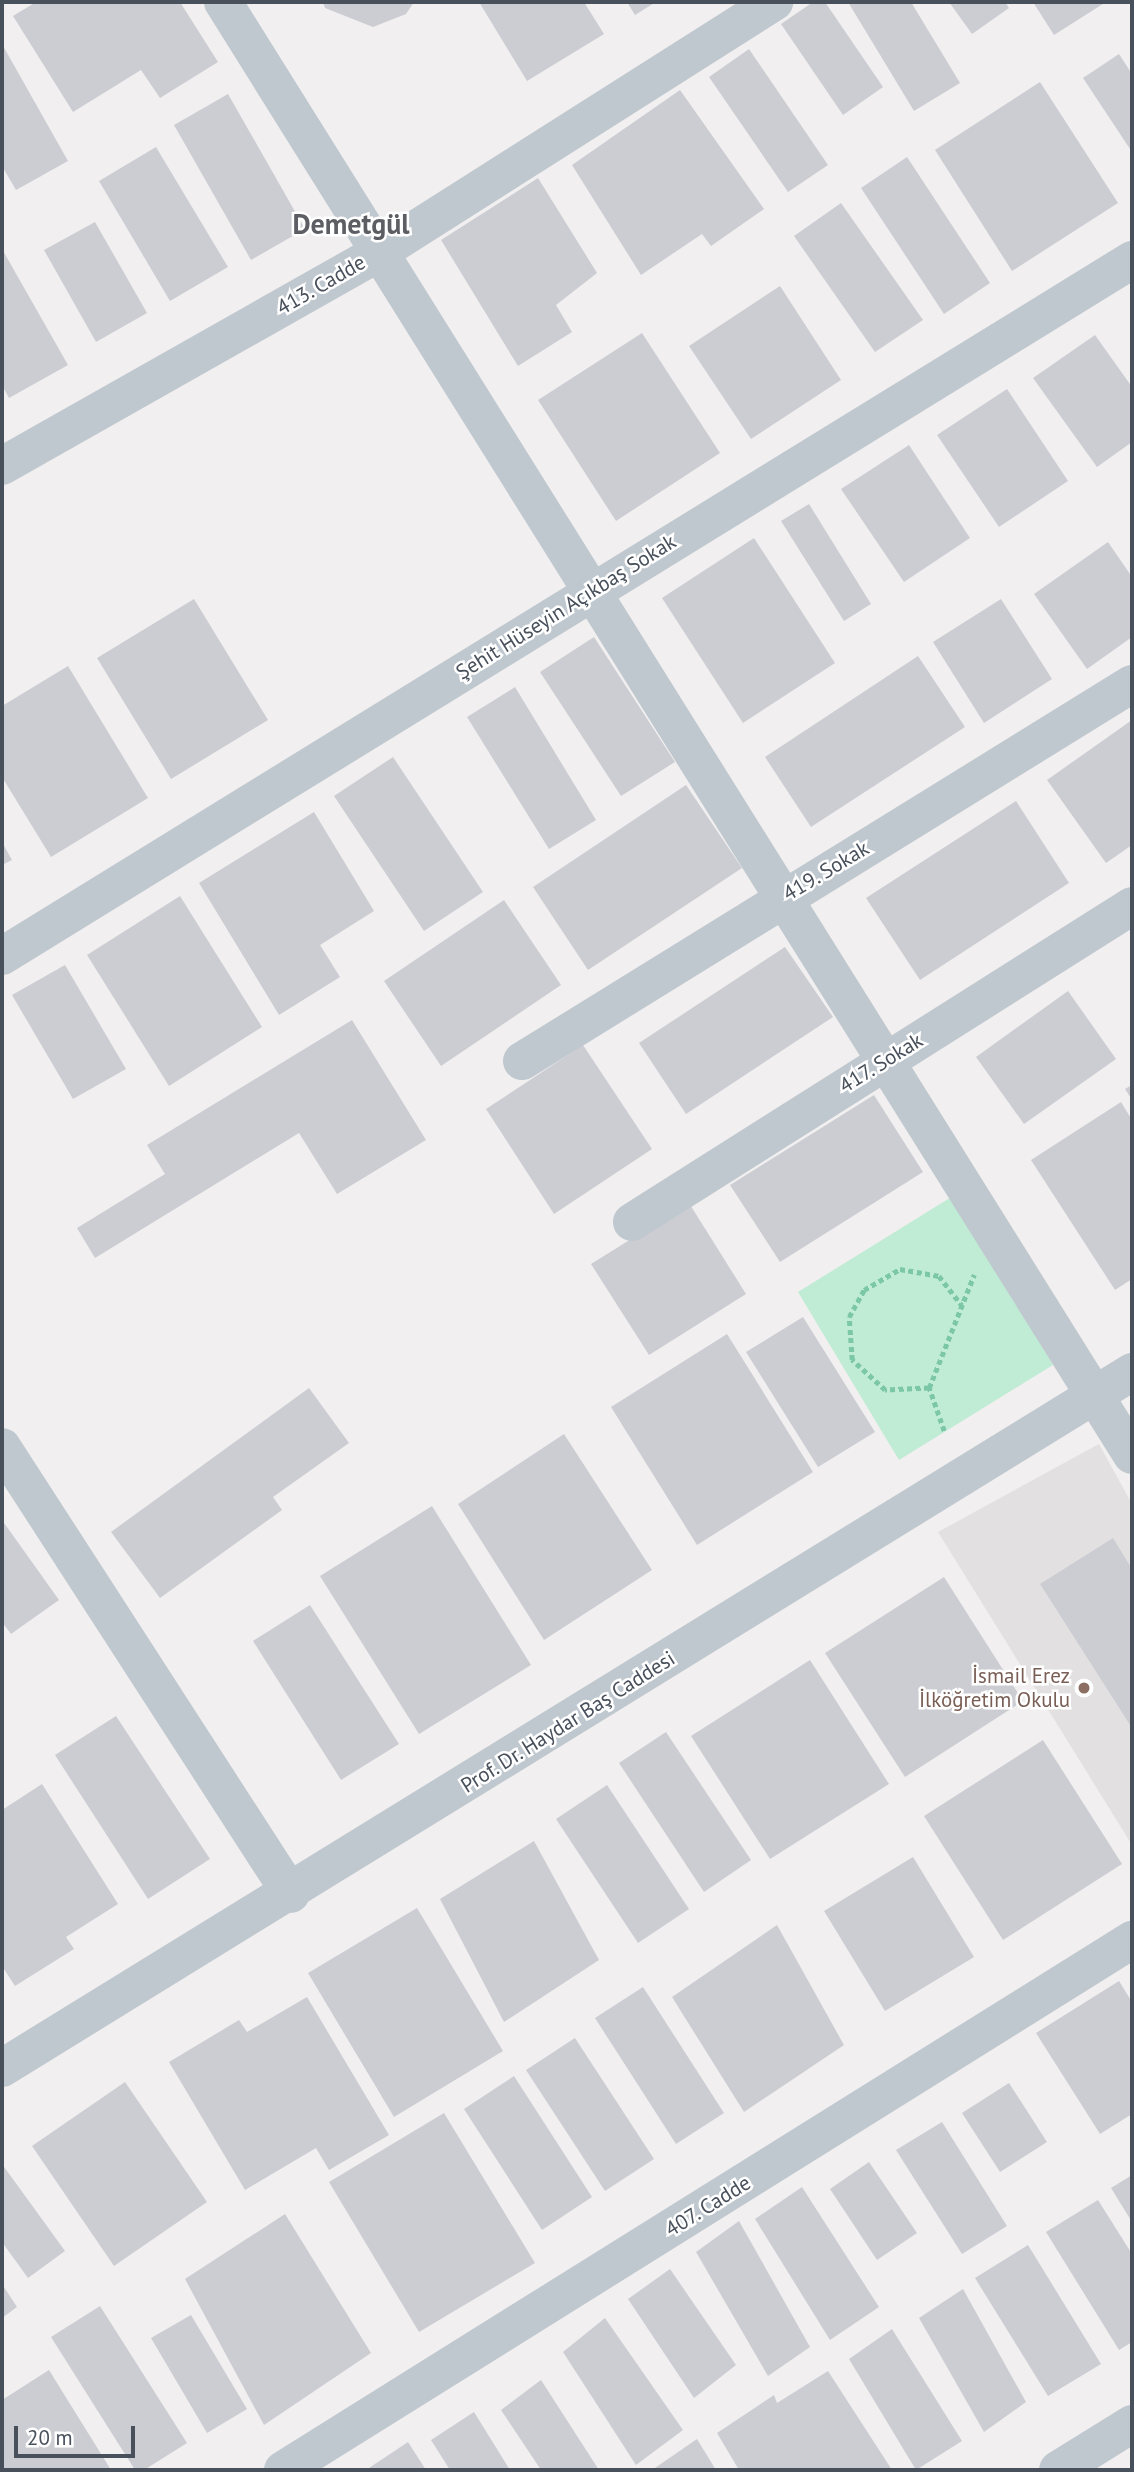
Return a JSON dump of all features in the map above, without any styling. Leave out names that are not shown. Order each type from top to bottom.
[{"type":"street","points":[[223,2],[887,1058],[1132,1455]]},
{"type":"street","name":"413. Cadde","points":[[2,467],[380,251],[774,2]]},
{"type":"street","name":"Şehit Hüseyin Açıkbaş Sokak","points":[[2,956],[1132,260]]},
{"type":"street","name":"419. Sokak","points":[[522,1061],[785,895],[1132,684]]},
{"type":"street","name":"417. Sokak","points":[[632,1222],[887,1058],[1132,906]]},
{"type":"street","name":"Prof. Dr. Haydar Baş Caddesi","points":[[2,2068],[291,1894],[1132,1371]]},
{"type":"street","points":[[2,1447],[291,1894]]},
{"type":"street","name":"407. Cadde","points":[[283,2470],[1132,1940]]},
{"type":"street","points":[[1058,2470],[1132,2424]]},
{"type":"path","points":[[944,1432],[929,1388],[980,1260]]},
{"type":"path","points":[[929,1388],[885,1390],[852,1360],[849,1317],[864,1290],[900,1269],[939,1276],[962,1305]]},
{"type":"shaded area","name":"İsmail Erez İlköğretim Okulu","points":[[1099,1444],[1132,1504],[1132,1845],[938,1532]]},
{"type":"green space","points":[[953,1196],[1053,1365],[899,1460],[798,1292]]},
{"type":"building","points":[[36,2],[180,2],[218,62],[160,98],[141,70],[73,112],[13,16]]},
{"type":"building","points":[[323,2],[414,2],[406,14],[373,27],[325,8]]},
{"type":"building","points":[[479,2],[584,2],[604,34],[527,81]]},
{"type":"building","points":[[627,2],[656,2],[635,15]]},
{"type":"building","points":[[813,2],[825,2],[883,87],[843,115],[781,24]]},
{"type":"building","points":[[848,2],[911,2],[960,83],[914,111]]},
{"type":"building","points":[[949,2],[1005,2],[1009,8],[972,34]]},
{"type":"building","points":[[1033,2],[1106,2],[1054,35]]},
{"type":"building","points":[[2,44],[68,161],[16,190],[2,166]]},
{"type":"building","points":[[749,49],[828,165],[788,192],[709,77]]},
{"type":"building","points":[[1119,54],[1132,74],[1132,152],[1083,78]]},
{"type":"building","points":[[1040,82],[1118,203],[1012,271],[935,150]]},
{"type":"building","points":[[680,90],[764,209],[711,246],[702,234],[641,275],[572,165]]},
{"type":"building","points":[[228,94],[305,229],[251,260],[174,125]]},
{"type":"building","points":[[156,147],[228,267],[170,301],[99,181]]},
{"type":"building","points":[[907,157],[990,283],[944,314],[861,188]]},
{"type":"building","points":[[538,178],[597,273],[556,305],[572,332],[518,366],[441,240]]},
{"type":"building","points":[[841,203],[923,320],[875,352],[794,236]]},
{"type":"building","points":[[95,222],[147,313],[96,342],[44,250]]},
{"type":"building","points":[[2,249],[68,365],[9,398],[2,385]]},
{"type":"building","points":[[780,286],[841,380],[751,439],[689,346]]},
{"type":"building","points":[[642,333],[720,453],[616,521],[538,400]]},
{"type":"building","points":[[1095,335],[1132,387],[1132,442],[1097,467],[1033,378]]},
{"type":"building","points":[[1007,389],[1068,481],[999,527],[937,435]]},
{"type":"building","points":[[909,445],[970,538],[904,582],[841,489]]},
{"type":"building","points":[[809,504],[871,604],[844,621],[781,521]]},
{"type":"building","points":[[754,538],[835,663],[743,723],[662,598]]},
{"type":"building","points":[[1108,542],[1132,577],[1132,637],[1087,669],[1034,594]]},
{"type":"building","points":[[194,599],[268,720],[171,779],[97,658]]},
{"type":"building","points":[[1001,599],[1052,679],[984,723],[933,642]]},
{"type":"building","points":[[594,637],[675,762],[621,796],[540,672]]},
{"type":"building","points":[[918,656],[965,727],[811,827],[765,757]]},
{"type":"building","points":[[68,666],[148,798],[51,857],[2,777],[2,706]]},
{"type":"building","points":[[515,687],[596,820],[549,849],[467,717]]},
{"type":"building","points":[[1132,720],[1132,845],[1106,863],[1047,780]]},
{"type":"building","points":[[393,757],[483,892],[424,931],[334,796]]},
{"type":"building","points":[[686,785],[742,868],[588,970],[533,887]]},
{"type":"building","points":[[1016,801],[1069,883],[920,980],[866,898]]},
{"type":"building","points":[[314,812],[374,911],[320,945],[340,977],[279,1015],[199,883]]},
{"type":"building","points":[[2,842],[12,860],[2,865]]},
{"type":"building","points":[[180,896],[262,1027],[169,1086],[87,955]]},
{"type":"building","points":[[504,900],[561,985],[441,1066],[384,981]]},
{"type":"building","points":[[785,947],[833,1017],[686,1114],[639,1043]]},
{"type":"building","points":[[65,965],[126,1069],[73,1099],[12,995]]},
{"type":"building","points":[[1068,991],[1116,1059],[1024,1124],[976,1057]]},
{"type":"building","points":[[352,1020],[426,1140],[337,1194],[299,1133],[95,1258],[77,1228],[165,1174],[147,1145]]},
{"type":"building","points":[[583,1045],[652,1149],[554,1214],[486,1109]]},
{"type":"building","points":[[1132,1085],[1132,1100],[1125,1089]]},
{"type":"building","points":[[874,1095],[923,1172],[780,1262],[730,1185]]},
{"type":"building","points":[[1121,1102],[1132,1120],[1132,1279],[1115,1290],[1031,1160]]},
{"type":"building","points":[[689,1203],[746,1294],[649,1355],[591,1264]]},
{"type":"building","points":[[803,1317],[875,1432],[818,1467],[746,1352]]},
{"type":"building","points":[[727,1334],[813,1472],[697,1545],[611,1407]]},
{"type":"building","points":[[309,1388],[349,1443],[273,1497],[282,1510],[160,1598],[111,1532]]},
{"type":"building","points":[[564,1434],[652,1570],[544,1640],[458,1504]]},
{"type":"building","points":[[432,1506],[531,1665],[419,1734],[320,1576]]},
{"type":"building","points":[[2,1520],[59,1600],[11,1634],[2,1622]]},
{"type":"building","points":[[1113,1538],[1132,1569],[1132,1728],[1040,1584]]},
{"type":"building","points":[[944,1577],[1023,1701],[905,1777],[825,1653]]},
{"type":"building","points":[[310,1605],[399,1744],[341,1780],[253,1641]]},
{"type":"building","points":[[810,1660],[889,1784],[770,1859],[691,1736]]},
{"type":"building","points":[[116,1716],[210,1859],[148,1899],[55,1755]]},
{"type":"building","points":[[666,1732],[751,1860],[704,1892],[619,1763]]},
{"type":"building","points":[[1043,1740],[1122,1864],[1003,1940],[924,1816]]},
{"type":"building","points":[[42,1784],[118,1904],[66,1937],[74,1949],[15,1986],[2,1966],[2,1810]]},
{"type":"building","points":[[607,1785],[689,1909],[638,1943],[556,1819]]},
{"type":"building","points":[[534,1841],[599,1960],[504,2022],[440,1899]]},
{"type":"building","points":[[913,1857],[974,1957],[885,2011],[824,1911]]},
{"type":"building","points":[[417,1908],[503,2051],[394,2117],[308,1973]]},
{"type":"building","points":[[777,1925],[844,2045],[744,2112],[672,1997]]},
{"type":"building","points":[[1119,1981],[1132,2002],[1132,2114],[1100,2134],[1036,2033]]},
{"type":"building","points":[[643,1987],[724,2113],[676,2144],[595,2018]]},
{"type":"building","points":[[307,1997],[389,2135],[329,2170],[316,2148],[245,2190],[169,2062],[239,2020],[247,2032]]},
{"type":"building","points":[[575,2038],[654,2159],[605,2191],[526,2070]]},
{"type":"building","points":[[514,2076],[592,2197],[542,2230],[464,2109]]},
{"type":"building","points":[[125,2082],[207,2202],[114,2266],[32,2146]]},
{"type":"building","points":[[1009,2083],[1047,2142],[1000,2172],[962,2113]]},
{"type":"building","points":[[444,2113],[535,2263],[419,2332],[329,2182]]},
{"type":"building","points":[[942,2122],[1007,2226],[962,2254],[896,2150]]},
{"type":"building","points":[[869,2162],[917,2233],[877,2260],[830,2189]]},
{"type":"building","points":[[2,2164],[65,2251],[28,2278],[2,2242]]},
{"type":"building","points":[[1132,2175],[1132,2222],[1111,2188]]},
{"type":"building","points":[[802,2187],[879,2307],[830,2340],[755,2219]]},
{"type":"building","points":[[1098,2200],[1132,2254],[1132,2342],[1119,2350],[1046,2232]]},
{"type":"building","points":[[285,2214],[371,2353],[264,2425],[185,2279]]},
{"type":"building","points":[[739,2221],[810,2347],[768,2376],[696,2252]]},
{"type":"building","points":[[1028,2245],[1101,2364],[1048,2396],[975,2278]]},
{"type":"building","points":[[670,2269],[736,2365],[694,2398],[628,2299]]},
{"type":"building","points":[[2,2284],[17,2307],[2,2318]]},
{"type":"building","points":[[963,2289],[1026,2402],[984,2432],[919,2318]]},
{"type":"building","points":[[100,2306],[187,2443],[144,2470],[135,2470],[51,2337]]},
{"type":"building","points":[[191,2315],[247,2409],[207,2433],[151,2338]]},
{"type":"building","points":[[605,2318],[683,2430],[636,2465],[563,2352]]},
{"type":"building","points":[[892,2329],[962,2441],[916,2470],[849,2359]]},
{"type":"building","points":[[49,2370],[111,2470],[2,2470],[2,2400]]},
{"type":"building","points":[[828,2371],[892,2470],[739,2470],[717,2433],[774,2395],[777,2403]]},
{"type":"building","points":[[541,2380],[599,2470],[541,2470],[501,2410]]},
{"type":"building","points":[[474,2412],[510,2470],[450,2470],[431,2440]]},
{"type":"building","points":[[697,2439],[716,2470],[652,2470]]},
{"type":"building","points":[[408,2442],[426,2470],[366,2470]]},
{"type":"place","name":"İsmail Erez İlköğretim Okulu","points":[[1084,1688]]},
{"type":"district","name":"Demetgül","points":[[351,224]]}]
